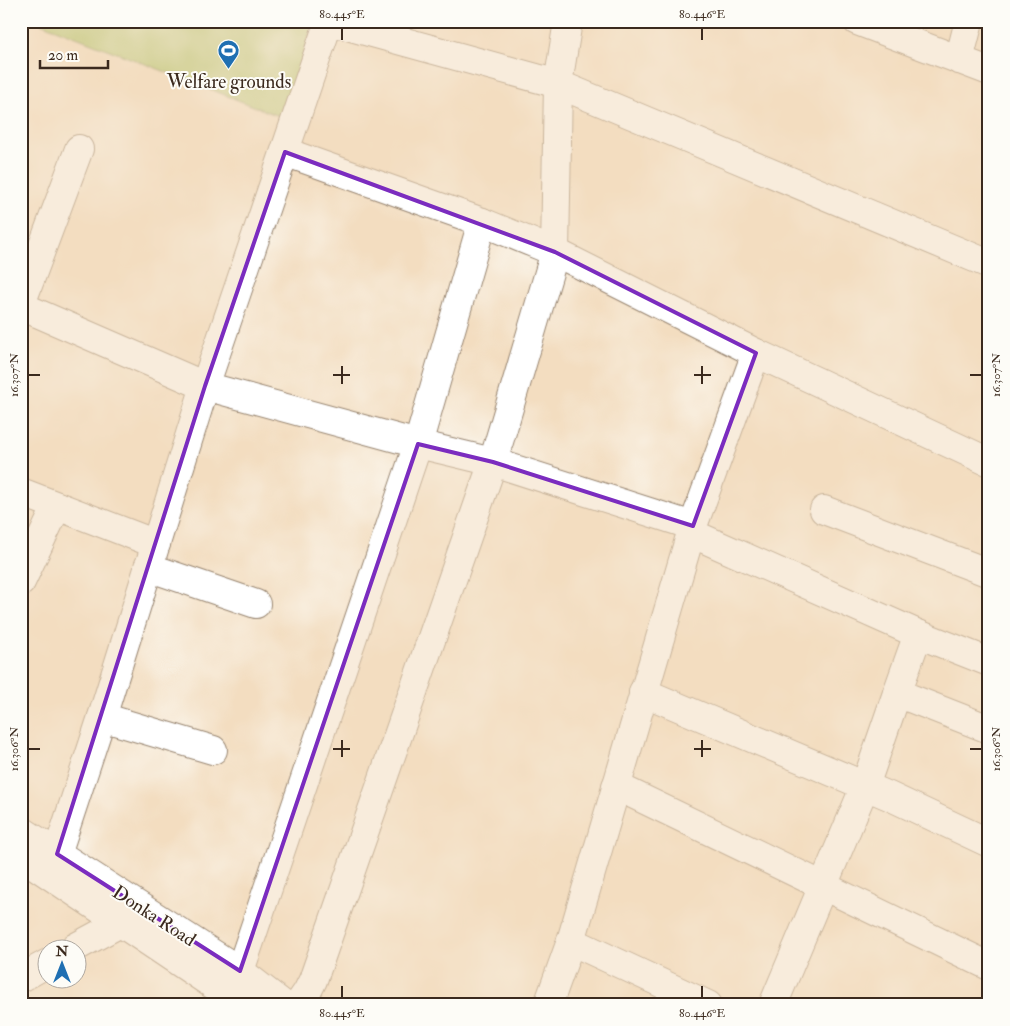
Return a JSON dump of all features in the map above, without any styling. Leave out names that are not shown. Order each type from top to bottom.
[{"type":"street","points":[[57,854],[205,386],[330,21],[558,84],[989,264]]},
{"type":"street","points":[[298,1005],[313,980],[493,462],[555,252],[558,84],[568,21]]},
{"type":"street","points":[[857,21],[989,71]]},
{"type":"street","points":[[959,60],[968,21]]},
{"type":"street","points":[[79,150],[21,305],[205,386],[418,444],[493,462],[692,529],[918,634],[989,662]]},
{"type":"street","points":[[285,152],[482,222],[555,252],[756,353],[989,462]]},
{"type":"street","points":[[240,971],[418,444],[482,222]]},
{"type":"street","points":[[548,1005],[571,941],[692,529],[756,353]]},
{"type":"street","points":[[21,492],[57,506],[152,556],[256,604]]},
{"type":"street","points":[[21,582],[57,506]]},
{"type":"street","points":[[824,510],[989,573]]},
{"type":"street","points":[[773,1005],[865,786],[918,634]]},
{"type":"street","points":[[643,692],[865,786],[989,843]]},
{"type":"street","points":[[897,693],[989,729]]},
{"type":"street","points":[[102,716],[213,750]]},
{"type":"street","points":[[616,786],[989,966]]},
{"type":"street","name":"Donka Road","points":[[21,830],[240,971],[284,1005]]},
{"type":"street","name":"Donka Road","points":[[21,856],[243,1005]]},
{"type":"street","points":[[88,940],[122,922]]},
{"type":"street","points":[[571,941],[708,1005]]},
{"type":"street","points":[[21,978],[38,969]]},
{"type":"highlighted area","points":[[285,152],[555,252],[756,353],[693,526],[493,462],[418,444],[240,971],[57,854],[205,386]]},
{"type":"green space","name":"Welfare grounds","points":[[35,21],[314,21],[284,118]]},
{"type":"place","name":"Welfare grounds","points":[[229,70]]}]
